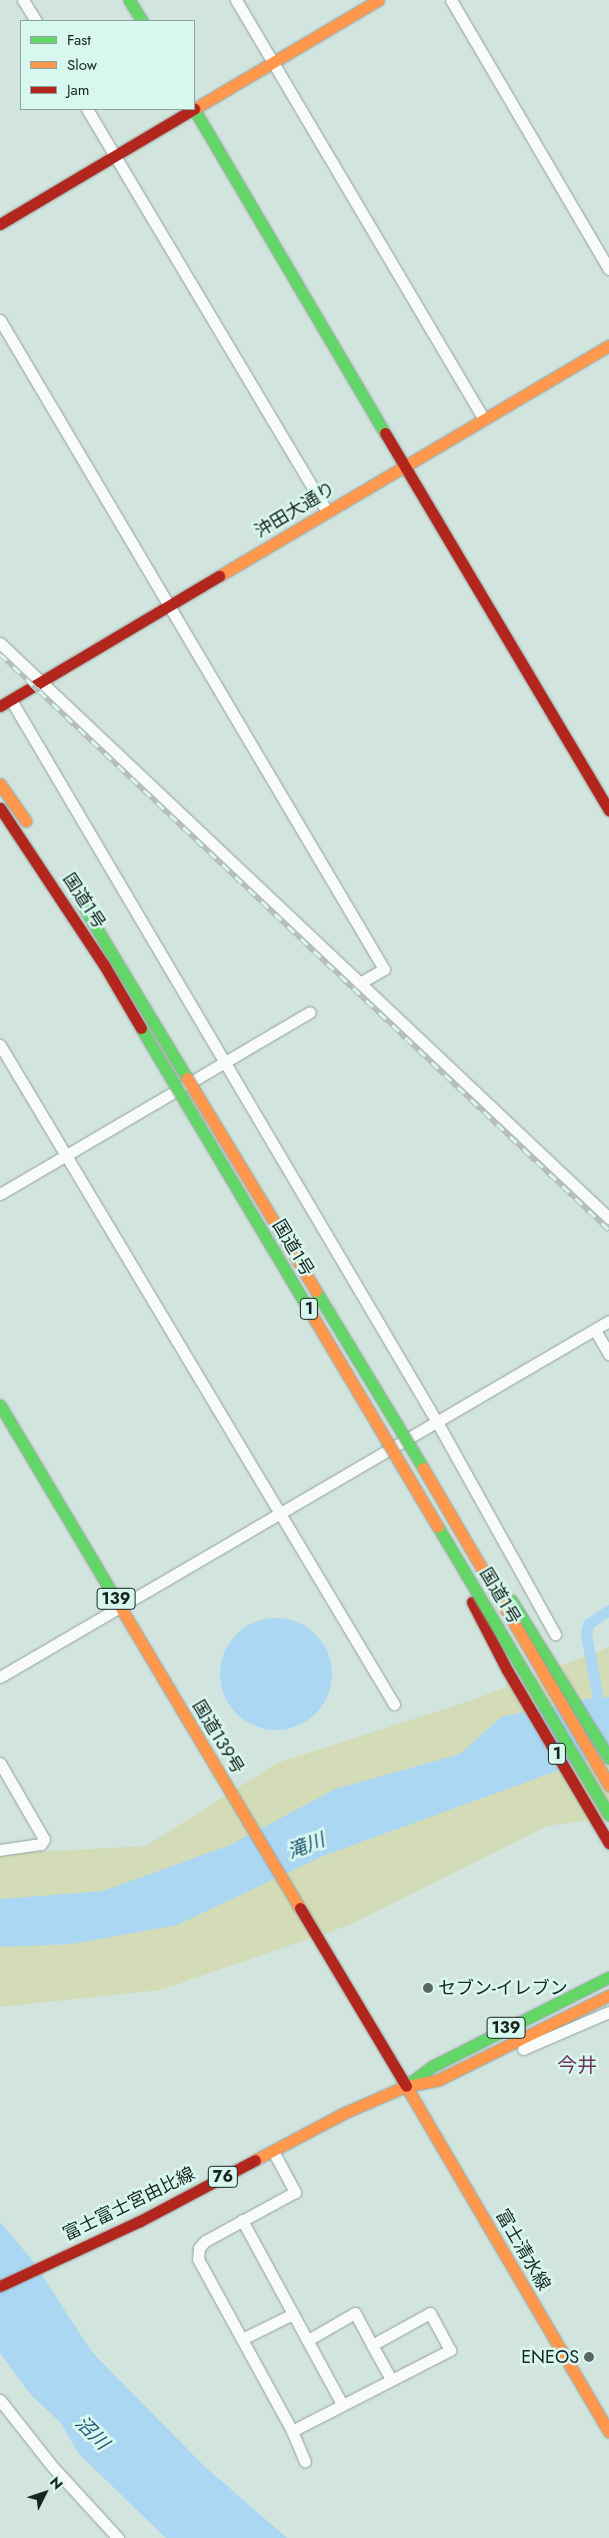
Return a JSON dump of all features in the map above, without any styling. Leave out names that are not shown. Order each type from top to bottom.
[{"type":"main road","points":[[129,0],[141,20]]},
{"type":"main road","points":[[195,108],[378,0]]},
{"type":"main road","points":[[0,224],[192,110]]},
{"type":"main road","points":[[195,110],[609,811]]},
{"type":"main road","name":"沖田大通り","points":[[0,706],[609,345]]},
{"type":"main road","points":[[0,784],[31,828]]},
{"type":"main road","name":"国道1号","points":[[0,808],[104,965],[609,1815]]},
{"type":"main road","name":"国道1号","points":[[74,892],[107,941],[413,1452],[609,1785]]},
{"type":"main road","name":"国道139号","points":[[0,1405],[406,2086]]},
{"type":"main road","name":"1","points":[[413,1452],[544,1649],[609,1758]]},
{"type":"main road","name":"1","points":[[400,1461],[507,1670],[608,1841]]},
{"type":"main road","points":[[564,1998],[609,1963]]},
{"type":"main road","name":"139","points":[[406,2086],[433,2066],[609,1976]]},
{"type":"main road","name":"139","points":[[406,2086],[438,2080],[609,1995]]},
{"type":"main road","points":[[570,2014],[609,2003]]},
{"type":"main road","name":"富士富士宮由比線","points":[[0,2286],[140,2220],[272,2151],[406,2086]]},
{"type":"main road","name":"富士清水線","points":[[406,2086],[609,2432]]},
{"type":"street","points":[[23,0],[35,20]]},
{"type":"street","points":[[236,0],[484,419]]},
{"type":"street","points":[[452,0],[609,269]]},
{"type":"street","points":[[88,110],[326,512]]},
{"type":"street","points":[[0,320],[384,968],[360,983]]},
{"type":"street","points":[[0,643],[609,1218]]},
{"type":"street","points":[[11,700],[437,1422],[555,1634]]},
{"type":"street","points":[[0,1194],[310,1012]]},
{"type":"street","points":[[0,1045],[279,1515],[394,1704]]},
{"type":"street","points":[[0,1677],[609,1321]]},
{"type":"street","points":[[595,1330],[609,1354]]},
{"type":"street","points":[[0,1763],[44,1839],[41,1844],[0,1850]]},
{"type":"street","points":[[486,2057],[509,2054],[609,2012]]},
{"type":"street","points":[[272,2151],[295,2192],[205,2241],[199,2248],[198,2259],[292,2431],[305,2461]]},
{"type":"street","points":[[242,2220],[342,2404]]},
{"type":"street","points":[[308,2340],[354,2313],[391,2379]]},
{"type":"street","points":[[292,2431],[450,2350],[430,2313],[372,2345]]},
{"type":"street","points":[[242,2339],[292,2314]]},
{"type":"street","points":[[0,2400],[52,2466],[118,2538]]},
{"type":"green space","points":[[609,1647],[609,1817],[547,1826],[347,1926],[160,1990],[0,2007],[0,1854],[146,1846],[277,1763],[469,1701]]},
{"type":"water","points":[[276,1618],[287,1619],[297,1623],[315,1635],[327,1653],[331,1663],[331,1685],[327,1695],[315,1713],[297,1725],[287,1729],[276,1730],[265,1729],[255,1725],[237,1713],[225,1695],[221,1685],[220,1674],[221,1663],[225,1653],[237,1635],[255,1623],[265,1619]]},
{"type":"water","name":"滝川","points":[[609,1697],[609,1752],[323,1856],[177,1925],[72,1944],[0,1947],[0,1899],[103,1891],[230,1845],[335,1789],[460,1754],[501,1717],[586,1699]]},
{"type":"water","name":"沼川","points":[[0,2222],[32,2260],[92,2352],[203,2465],[287,2538],[166,2538],[79,2454],[60,2422],[30,2394],[0,2353]]},
{"type":"waterway","points":[[596,1713],[597,1694],[586,1634],[588,1624],[609,1610]]},
{"type":"railway","points":[[0,654],[609,1230]]},
{"type":"traffic: fast","points":[[129,0],[141,20]]},
{"type":"traffic: fast","points":[[195,110],[385,433]]},
{"type":"traffic: fast","points":[[82,904],[187,1078]]},
{"type":"traffic: fast","points":[[141,1028],[309,1310]]},
{"type":"traffic: fast","points":[[316,1291],[423,1468]]},
{"type":"traffic: fast","points":[[0,1405],[112,1593]]},
{"type":"traffic: fast","points":[[438,1527],[609,1815]]},
{"type":"traffic: fast","points":[[511,1600],[609,1758]]},
{"type":"traffic: fast","points":[[406,2086],[433,2066],[609,1977]]},
{"type":"traffic: slow","points":[[195,108],[378,0]]},
{"type":"traffic: slow","points":[[219,576],[609,345]]},
{"type":"traffic: slow","points":[[0,784],[26,821]]},
{"type":"traffic: slow","points":[[187,1078],[316,1291]]},
{"type":"traffic: slow","points":[[309,1310],[438,1527]]},
{"type":"traffic: slow","points":[[423,1468],[609,1785]]},
{"type":"traffic: slow","points":[[112,1593],[300,1908]]},
{"type":"traffic: slow","points":[[412,2085],[438,2080],[609,1995]]},
{"type":"traffic: slow","points":[[406,2086],[609,2432]]},
{"type":"traffic: slow","points":[[255,2160],[344,2113],[406,2086]]},
{"type":"traffic: jam","points":[[0,224],[192,110]]},
{"type":"traffic: jam","points":[[385,433],[609,811]]},
{"type":"traffic: jam","points":[[0,706],[219,576]]},
{"type":"traffic: jam","points":[[0,808],[104,965],[141,1028]]},
{"type":"traffic: jam","points":[[472,1602],[507,1670],[609,1843]]},
{"type":"traffic: jam","points":[[300,1908],[406,2086]]},
{"type":"traffic: jam","points":[[0,2286],[140,2221],[255,2160]]},
{"type":"place","name":"セブン-イレブン","points":[[428,1988]]},
{"type":"place","name":"ENEOS","points":[[589,2357]]},
{"type":"district","name":"今井","points":[[577,2065]]}]
